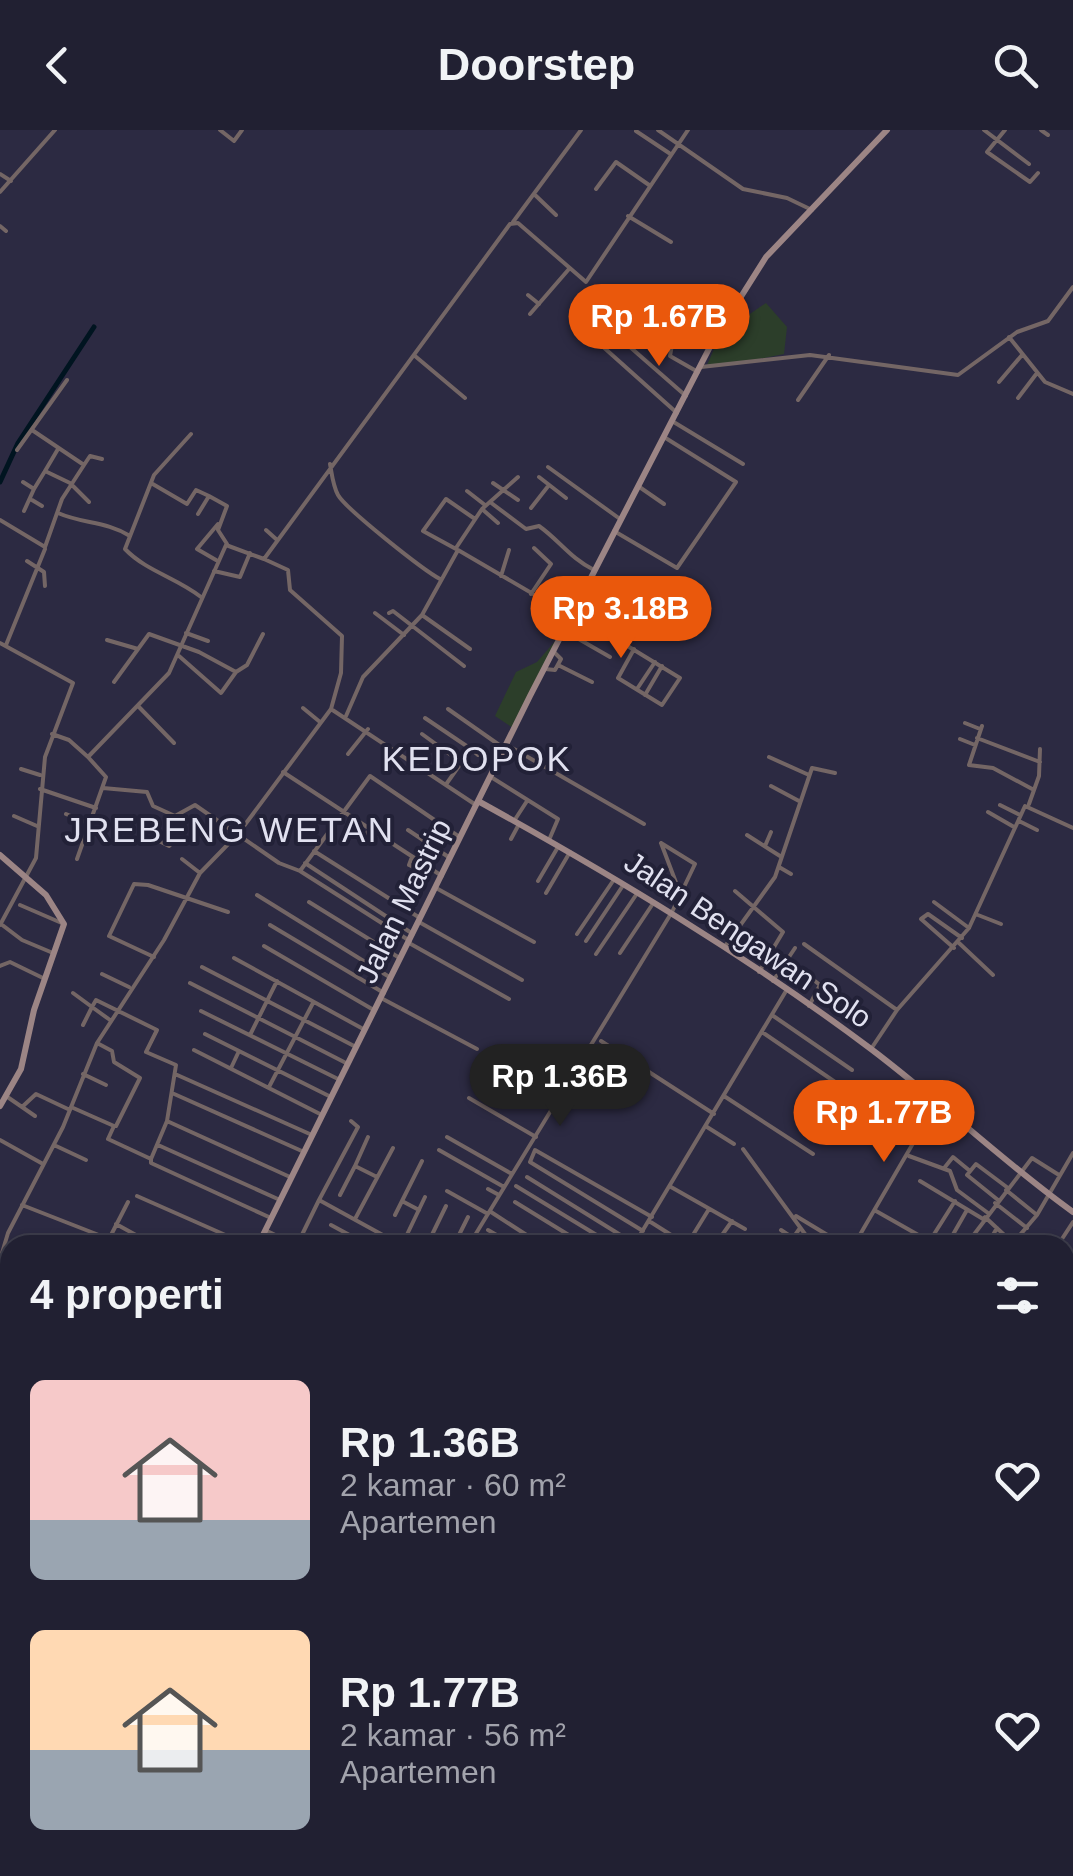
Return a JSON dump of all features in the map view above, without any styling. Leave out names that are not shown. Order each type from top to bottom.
[{"type":"main road","name":"Jalan Mastrip","points":[[263,1235],[563,630],[575,616],[594,570],[713,341],[748,282],[887,130]]},
{"type":"main road","name":"Jalan Bengawan Solo","points":[[477,804],[616,877],[760,972],[871,1049],[1073,1212]]},
{"type":"main road","points":[[0,855],[30,878],[58,910],[64,924],[45,979],[14,1102],[0,1106]]},
{"type":"street","points":[[0,192],[55,130]]},
{"type":"street","points":[[220,130],[234,141],[242,130]]},
{"type":"street","points":[[264,559],[330,464],[415,356],[581,130]]},
{"type":"street","points":[[658,130],[743,189],[787,198],[812,210]]},
{"type":"street","points":[[512,222],[586,282],[688,130]]},
{"type":"street","points":[[984,130],[1029,164]]},
{"type":"street","points":[[1005,130],[988,152],[1030,182],[1038,173]]},
{"type":"street","points":[[1041,130],[1048,135]]},
{"type":"street","points":[[636,131],[671,154]]},
{"type":"street","points":[[596,189],[617,162],[650,185]]},
{"type":"street","points":[[0,174],[11,181]]},
{"type":"street","points":[[534,194],[556,215]]},
{"type":"street","points":[[628,216],[671,242]]},
{"type":"street","points":[[0,226],[6,231]]},
{"type":"street","points":[[530,314],[569,269]]},
{"type":"street","points":[[672,345],[670,356],[699,370],[829,355],[958,375],[1009,338],[1048,321],[1073,287]]},
{"type":"street","points":[[689,323],[712,288]]},
{"type":"street","points":[[638,300],[666,317],[683,293]]},
{"type":"street","points":[[528,295],[539,304]]},
{"type":"street","points":[[672,310],[713,341]]},
{"type":"street","points":[[614,332],[686,396]]},
{"type":"street","points":[[1009,338],[1049,385],[1073,394]]},
{"type":"street","points":[[601,345],[675,417],[743,464]]},
{"type":"street","points":[[798,400],[829,355]]},
{"type":"street","points":[[999,382],[1022,355]]},
{"type":"street","points":[[415,356],[465,398]]},
{"type":"street","points":[[1018,398],[1037,373]]},
{"type":"street","points":[[16,450],[68,380]]},
{"type":"street","points":[[32,430],[84,465]]},
{"type":"street","points":[[192,434],[151,483],[126,552],[178,579],[201,598]]},
{"type":"street","points":[[614,531],[677,568],[736,480],[664,437]]},
{"type":"street","points":[[24,511],[58,448]]},
{"type":"street","points":[[55,954],[22,940],[0,924],[30,878],[38,846],[42,776],[73,681],[3,644],[40,568],[70,484],[90,456],[102,459]]},
{"type":"street","points":[[330,464],[334,486],[344,504],[417,566],[442,580]]},
{"type":"street","points":[[548,467],[620,520]]},
{"type":"street","points":[[46,471],[70,484],[89,502]]},
{"type":"street","points":[[346,716],[363,676],[422,616],[475,519],[518,477]]},
{"type":"street","points":[[538,477],[566,498]]},
{"type":"street","points":[[559,492],[567,481]]},
{"type":"street","points":[[23,482],[34,489]]},
{"type":"street","points":[[151,483],[187,504],[196,490],[227,506],[197,549],[218,562]]},
{"type":"street","points":[[493,483],[518,500]]},
{"type":"street","points":[[531,508],[550,485]]},
{"type":"street","points":[[638,486],[664,504]]},
{"type":"street","points":[[468,491],[526,528],[539,526],[558,540],[570,558],[594,570]]},
{"type":"street","points":[[198,514],[209,496]]},
{"type":"street","points":[[475,519],[446,498],[423,532],[457,549],[531,594],[575,616],[662,666],[680,682],[660,705],[618,678],[634,650]]},
{"type":"street","points":[[32,500],[42,506]]},
{"type":"street","points":[[486,505],[498,523]]},
{"type":"street","points":[[58,513],[82,523],[108,524],[130,536]]},
{"type":"street","points":[[0,520],[45,547]]},
{"type":"street","points":[[10,1235],[21,1204],[45,1165],[71,1109],[97,1044],[130,988],[154,957],[200,873],[238,834],[320,722],[334,710],[342,672],[342,636],[290,590],[288,570],[228,544],[218,524]]},
{"type":"street","points":[[266,530],[276,538]]},
{"type":"street","points":[[88,756],[161,684],[178,656],[228,544]]},
{"type":"street","points":[[531,594],[551,564],[534,548]]},
{"type":"street","points":[[500,576],[509,550]]},
{"type":"street","points":[[214,571],[240,577],[250,553]]},
{"type":"street","points":[[27,561],[40,568],[46,586]]},
{"type":"street","points":[[389,613],[394,611],[464,666]]},
{"type":"street","points":[[375,613],[404,635]]},
{"type":"street","points":[[422,616],[470,649]]},
{"type":"street","points":[[563,630],[610,656]]},
{"type":"street","points":[[114,682],[149,634],[236,672]]},
{"type":"street","points":[[186,634],[208,641]]},
{"type":"street","points":[[178,656],[221,693],[236,672],[243,670],[263,634]]},
{"type":"street","points":[[445,651],[453,637]]},
{"type":"street","points":[[107,640],[138,649]]},
{"type":"street","points":[[544,669],[553,671],[562,658],[554,650]]},
{"type":"street","points":[[637,690],[655,662]]},
{"type":"street","points":[[558,664],[592,682]]},
{"type":"street","points":[[644,695],[662,666]]},
{"type":"street","points":[[138,707],[174,743]]},
{"type":"street","points":[[303,708],[320,722]]},
{"type":"street","points":[[448,709],[506,747],[644,824]]},
{"type":"street","points":[[334,710],[477,804]]},
{"type":"street","points":[[425,718],[478,754]]},
{"type":"street","points":[[965,723],[981,728],[970,767],[993,768],[1034,790]]},
{"type":"street","points":[[348,754],[368,730]]},
{"type":"street","points":[[422,734],[462,763]]},
{"type":"street","points":[[54,735],[88,756],[106,778],[77,858]]},
{"type":"street","points":[[977,738],[1040,762]]},
{"type":"street","points":[[960,739],[975,745]]},
{"type":"street","points":[[871,1049],[897,1010],[969,928],[1018,818],[1029,804],[1040,749]]},
{"type":"street","points":[[446,785],[471,750]]},
{"type":"street","points":[[769,757],[810,776]]},
{"type":"street","points":[[724,949],[779,867],[814,765],[835,773]]},
{"type":"street","points":[[21,769],[42,776]]},
{"type":"street","points":[[283,772],[442,876]]},
{"type":"street","points":[[300,871],[370,776],[461,838]]},
{"type":"street","points":[[491,777],[558,819],[549,840]]},
{"type":"street","points":[[770,786],[799,801]]},
{"type":"street","points":[[103,788],[147,792],[153,806],[174,816]]},
{"type":"street","points":[[42,790],[96,808]]},
{"type":"street","points":[[511,840],[527,801]]},
{"type":"street","points":[[157,840],[169,846],[174,841],[168,828],[174,816],[195,804],[279,864],[300,871],[509,999]]},
{"type":"street","points":[[1029,804],[1073,828]]},
{"type":"street","points":[[1000,805],[1038,830]]},
{"type":"street","points":[[988,812],[1014,827]]},
{"type":"street","points":[[66,814],[90,824]]},
{"type":"street","points":[[14,816],[37,826]]},
{"type":"street","points":[[408,830],[451,858]]},
{"type":"street","points":[[764,848],[771,832]]},
{"type":"street","points":[[747,834],[782,857]]},
{"type":"street","points":[[479,1235],[620,992],[672,912],[695,862],[663,842],[680,893]]},
{"type":"street","points":[[538,882],[559,846]]},
{"type":"street","points":[[314,851],[420,921],[522,980]]},
{"type":"street","points":[[546,894],[570,852]]},
{"type":"street","points":[[182,860],[200,873]]},
{"type":"street","points":[[305,862],[411,939]]},
{"type":"street","points":[[779,867],[791,874]]},
{"type":"street","points":[[148,885],[154,874]]},
{"type":"street","points":[[578,934],[616,877]]},
{"type":"street","points":[[586,941],[625,883]]},
{"type":"street","points":[[154,957],[109,933],[134,884],[148,885],[228,912]]},
{"type":"street","points":[[436,888],[534,942]]},
{"type":"street","points":[[596,954],[639,891]]},
{"type":"street","points":[[735,891],[783,934],[760,972]]},
{"type":"street","points":[[258,895],[392,978]]},
{"type":"street","points":[[620,953],[654,901]]},
{"type":"street","points":[[309,902],[401,959]]},
{"type":"street","points":[[934,902],[969,928]]},
{"type":"street","points":[[20,904],[64,924]]},
{"type":"street","points":[[958,943],[922,920],[928,914],[993,975]]},
{"type":"street","points":[[976,914],[1001,924]]},
{"type":"street","points":[[270,925],[476,1050]]},
{"type":"street","points":[[804,944],[897,1010]]},
{"type":"street","points":[[264,946],[375,1010]]},
{"type":"street","points":[[773,981],[795,948]]},
{"type":"street","points":[[234,958],[365,1030]]},
{"type":"street","points":[[788,960],[820,986],[808,1006]]},
{"type":"street","points":[[0,966],[12,963],[45,979]]},
{"type":"street","points":[[202,967],[356,1047]]},
{"type":"street","points":[[102,974],[130,988]]},
{"type":"street","points":[[250,1035],[277,981]]},
{"type":"street","points":[[190,984],[348,1064]]},
{"type":"street","points":[[640,1235],[786,991]]},
{"type":"street","points":[[73,993],[111,1021]]},
{"type":"street","points":[[83,1025],[98,1000],[118,1008],[158,1030],[146,1052],[176,1064],[167,1121],[151,1159]]},
{"type":"street","points":[[269,1087],[314,1001]]},
{"type":"street","points":[[201,1011],[340,1080]]},
{"type":"street","points":[[772,1015],[852,1070]]},
{"type":"street","points":[[762,1032],[838,1084]]},
{"type":"street","points":[[206,1034],[331,1097]]},
{"type":"street","points":[[601,1042],[714,1114]]},
{"type":"street","points":[[14,1102],[36,1094],[119,1126],[140,1078],[114,1062],[112,1051],[97,1044]]},
{"type":"street","points":[[194,1050],[322,1114]]},
{"type":"street","points":[[231,1068],[239,1052]]},
{"type":"street","points":[[83,1074],[106,1085]]},
{"type":"street","points":[[175,1074],[313,1135]]},
{"type":"street","points":[[172,1093],[304,1152]]},
{"type":"street","points":[[724,1096],[813,1154]]},
{"type":"street","points":[[470,1098],[536,1137]]},
{"type":"street","points":[[14,1102],[35,1116]]},
{"type":"street","points":[[860,1235],[937,1102]]},
{"type":"street","points":[[167,1121],[291,1178]]},
{"type":"street","points":[[301,1235],[358,1126],[351,1121]]},
{"type":"street","points":[[114,1126],[108,1139],[270,1218]]},
{"type":"street","points":[[707,1126],[734,1144]]},
{"type":"street","points":[[340,1195],[368,1137]]},
{"type":"street","points":[[448,1137],[512,1174]]},
{"type":"street","points":[[0,1140],[45,1165]]},
{"type":"street","points":[[158,1145],[280,1200]]},
{"type":"street","points":[[54,1146],[86,1160]]},
{"type":"street","points":[[355,1220],[392,1148]]},
{"type":"street","points":[[743,1149],[807,1235]]},
{"type":"street","points":[[439,1150],[504,1187]]},
{"type":"street","points":[[643,1231],[530,1162],[535,1150],[674,1235]]},
{"type":"street","points":[[1021,1235],[1073,1154]]},
{"type":"street","points":[[908,1155],[952,1174],[957,1190],[1005,1235]]},
{"type":"street","points":[[944,1168],[953,1157],[970,1171]]},
{"type":"street","points":[[973,1235],[1034,1157],[1060,1174]]},
{"type":"street","points":[[395,1215],[422,1161]]},
{"type":"street","points":[[1027,1228],[969,1178],[970,1171],[978,1163],[1037,1215]]},
{"type":"street","points":[[355,1166],[377,1178]]},
{"type":"street","points":[[526,1177],[622,1235]]},
{"type":"street","points":[[920,1181],[986,1216]]},
{"type":"street","points":[[516,1186],[597,1235]]},
{"type":"street","points":[[671,1187],[745,1229]]},
{"type":"street","points":[[488,1189],[498,1196]]},
{"type":"street","points":[[933,1235],[957,1190]]},
{"type":"street","points":[[447,1191],[526,1235]]},
{"type":"street","points":[[136,1196],[225,1235]]},
{"type":"street","points":[[406,1235],[425,1197]]},
{"type":"street","points":[[319,1200],[383,1235]]},
{"type":"street","points":[[111,1235],[128,1202]]},
{"type":"street","points":[[402,1202],[418,1210]]},
{"type":"street","points":[[515,1202],[569,1235]]},
{"type":"street","points":[[21,1204],[99,1235]]},
{"type":"street","points":[[432,1235],[446,1206]]},
{"type":"street","points":[[693,1235],[709,1209]]},
{"type":"street","points":[[953,1235],[967,1209]]},
{"type":"street","points":[[876,1210],[920,1235]]},
{"type":"street","points":[[796,1216],[827,1235]]},
{"type":"street","points":[[459,1235],[468,1217]]},
{"type":"street","points":[[722,1235],[732,1222]]},
{"type":"street","points":[[116,1224],[136,1235]]},
{"type":"street","points":[[331,1225],[350,1235]]},
{"type":"street","points":[[809,1235],[815,1227]]},
{"type":"street","points":[[796,1235],[800,1228]]},
{"type":"street","points":[[993,1235],[997,1228]]},
{"type":"street","points":[[265,1230],[275,1235]]},
{"type":"street","points":[[488,1230],[497,1235]]},
{"type":"street","points":[[782,1230],[785,1235]]},
{"type":"green space","points":[[766,303],[787,327],[784,354],[719,367],[707,365],[729,315],[741,320]]},
{"type":"green space","points":[[556,640],[513,728],[495,716],[516,672],[537,662]]},
{"type":"waterway","points":[[0,482],[18,443],[94,327]]},
{"type":"district","name":"KEDOPOK","points":[[477,759]]},
{"type":"district","name":"JREBENG WETAN","points":[[230,830]]}]
